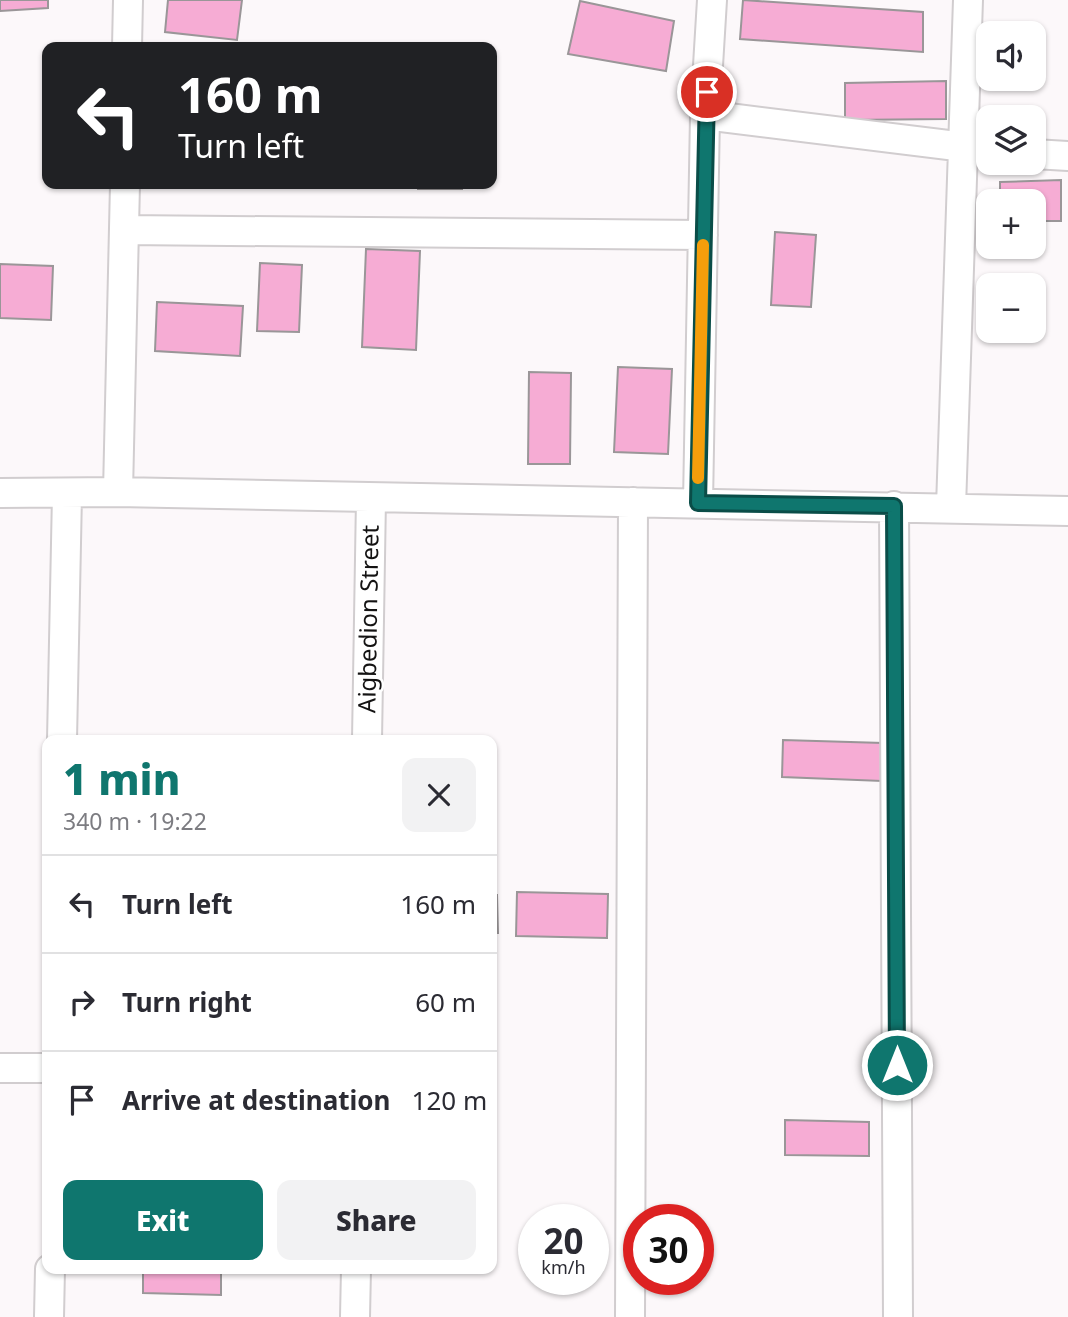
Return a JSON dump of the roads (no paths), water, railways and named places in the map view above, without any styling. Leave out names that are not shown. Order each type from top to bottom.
[{"type":"street","points":[[127,42],[128,0]]},
{"type":"street","points":[[698,503],[705,116],[712,0]]},
{"type":"street","points":[[951,507],[976,149],[968,0]]},
{"type":"street","points":[[705,116],[976,149]]},
{"type":"street","points":[[1046,155],[1068,156]]},
{"type":"street","points":[[118,492],[125,189]]},
{"type":"street","points":[[124,230],[703,235]]},
{"type":"street","points":[[0,493],[118,492],[1068,511]]},
{"type":"street","points":[[62,735],[68,494]]},
{"type":"street","name":"Aigbedion Street","points":[[367,735],[371,498]]},
{"type":"street","points":[[630,1317],[633,502]]},
{"type":"street","points":[[894,506],[898,1317]]},
{"type":"street","points":[[0,1068],[42,1068]]},
{"type":"street","points":[[49,1317],[50,1274]]},
{"type":"street","points":[[355,1317],[356,1274]]}]
